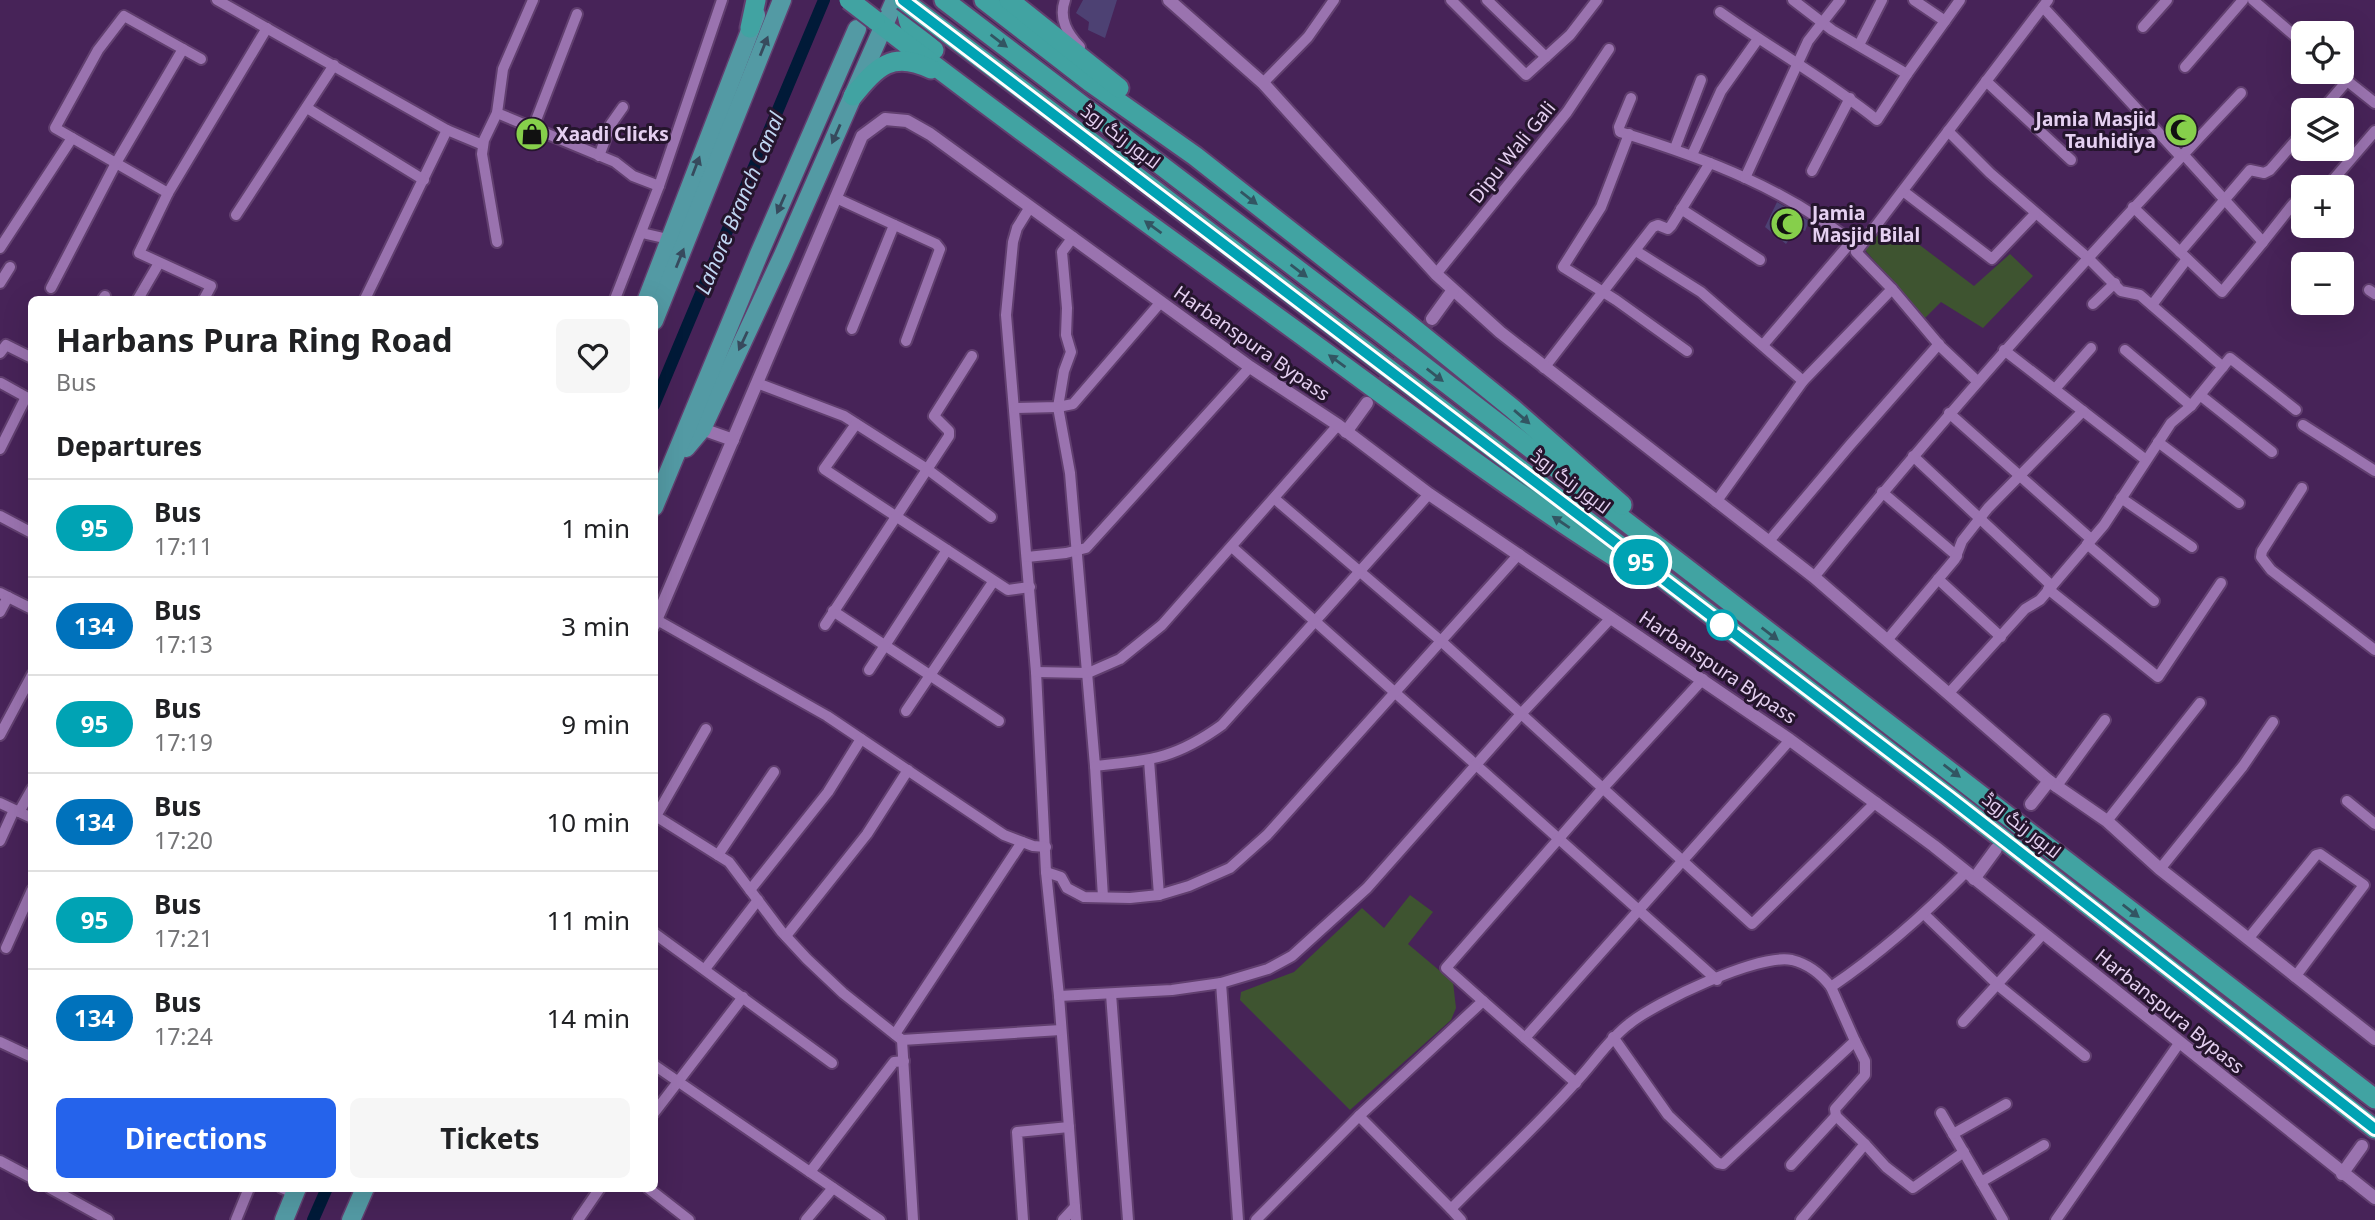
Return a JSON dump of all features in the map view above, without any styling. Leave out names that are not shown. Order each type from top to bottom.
[{"type":"highway","points":[[750,28],[756,0]]},
{"type":"highway","points":[[648,296],[762,0]]},
{"type":"highway","points":[[658,311],[782,0]]},
{"type":"highway","points":[[849,0],[951,79],[1559,521],[1722,625]]},
{"type":"highway","points":[[675,462],[702,429],[853,96],[879,23],[895,0]]},
{"type":"highway","points":[[906,0],[907,21],[920,39],[1046,137],[1122,204]]},
{"type":"highway","name":"لاہور رنگ روڈ","points":[[906,0],[1949,797],[2375,1129]]},
{"type":"highway","name":"لاہور رنگ روڈ","points":[[944,0],[2375,1099]]},
{"type":"highway","points":[[984,0],[1090,82],[1195,156]]},
{"type":"highway","points":[[1009,0],[1104,76],[1195,156],[1513,410],[1737,608]]},
{"type":"highway","points":[[658,498],[759,254],[857,29]]},
{"type":"highway","points":[[853,96],[872,74],[887,63],[899,60],[925,67],[951,79]]},
{"type":"highway","points":[[284,1220],[291,1192]]},
{"type":"highway","points":[[351,1220],[363,1192]]},
{"type":"street","points":[[217,0],[447,130],[483,145]]},
{"type":"street","points":[[497,242],[482,155],[483,145],[497,113],[503,69],[533,0]]},
{"type":"street","points":[[616,296],[659,186],[722,0]]},
{"type":"street","points":[[1065,0],[1063,20],[1068,34],[1104,76]]},
{"type":"street","points":[[1170,0],[1263,83],[1453,290],[1544,368],[1814,577],[2053,784],[2107,821],[2160,869],[2375,1039]]},
{"type":"street","points":[[1263,83],[1308,37],[1334,0]]},
{"type":"street","points":[[1451,0],[1526,75],[1570,34],[1594,4],[1579,0]]},
{"type":"street","points":[[1487,0],[1546,57]]},
{"type":"street","points":[[1793,0],[1823,23],[1908,75]]},
{"type":"street","points":[[1745,178],[1808,41],[1840,0]]},
{"type":"street","points":[[1859,45],[1882,0]]},
{"type":"street","points":[[1914,0],[1945,21]]},
{"type":"street","points":[[1720,12],[1850,98],[1877,120],[1960,0]]},
{"type":"street","points":[[2143,27],[2167,0]]},
{"type":"street","points":[[2185,67],[2243,0]]},
{"type":"street","points":[[2253,0],[2291,33]]},
{"type":"street","points":[[1763,345],[1903,191],[2046,3],[2182,156],[2263,242]]},
{"type":"street","points":[[533,128],[577,14]]},
{"type":"street","points":[[168,193],[55,128],[98,51],[124,16],[201,59]]},
{"type":"street","points":[[206,296],[211,286],[139,254],[168,193],[267,28]]},
{"type":"street","points":[[1692,155],[1720,91],[1758,38]]},
{"type":"street","points":[[51,288],[116,163],[183,48]]},
{"type":"street","name":"Dipu Wali Gali","points":[[1436,274],[1567,111],[1609,48]]},
{"type":"street","points":[[236,215],[334,65]]},
{"type":"street","points":[[1675,148],[1701,80]]},
{"type":"street","points":[[1986,82],[2071,160]]},
{"type":"street","points":[[2332,98],[2344,84]]},
{"type":"street","points":[[2351,84],[2375,103]]},
{"type":"street","points":[[1814,577],[1882,492],[2004,349],[2241,93]]},
{"type":"street","points":[[1631,98],[1619,127],[1620,132],[1675,148],[1800,205],[1855,245],[1856,252],[1939,344],[1977,381]]},
{"type":"street","points":[[1812,171],[1850,98]]},
{"type":"street","points":[[599,156],[611,124],[623,107]]},
{"type":"street","points":[[307,108],[424,180]]},
{"type":"street","points":[[497,113],[615,162],[633,176],[659,186]]},
{"type":"street","name":"Harbanspura Bypass","points":[[836,198],[862,136],[885,119],[908,121],[930,134],[1160,303],[1342,429],[1429,494],[1703,679],[1876,803],[2375,1198]]},
{"type":"street","points":[[366,296],[447,130]]},
{"type":"street","points":[[1948,131],[2121,291],[2140,295],[2223,367]]},
{"type":"street","points":[[2337,175],[2375,131]]},
{"type":"street","points":[[1629,134],[1601,207],[1563,267],[1687,351]]},
{"type":"street","points":[[0,248],[72,138]]},
{"type":"street","points":[[2152,305],[2184,256],[2250,170],[2264,173],[2270,170],[2291,146]]},
{"type":"street","points":[[1544,368],[1604,294],[1653,227],[1658,225],[1668,229],[1710,163]]},
{"type":"street","points":[[1903,191],[1992,259],[2035,214]]},
{"type":"street","points":[[658,614],[836,198],[936,244],[940,249],[906,341]]},
{"type":"street","points":[[1030,207],[1017,229],[1010,259],[1006,316],[1030,587],[1046,872],[1059,996],[1076,1220]]},
{"type":"street","points":[[2133,207],[2222,292],[2291,207]]},
{"type":"street","points":[[1681,209],[1760,260]]},
{"type":"street","points":[[852,329],[894,225]]},
{"type":"street","points":[[642,233],[668,239]]},
{"type":"street","points":[[1073,237],[1062,252],[1067,308],[1066,335],[1071,352],[1064,371],[1058,407],[1070,473],[1088,673],[1103,897]]},
{"type":"street","points":[[1636,251],[1701,292],[1803,381]]},
{"type":"street","points":[[140,296],[159,263]]},
{"type":"street","points":[[0,283],[10,267]]},
{"type":"street","points":[[2093,304],[2115,284]]},
{"type":"street","points":[[1716,502],[1803,381],[1892,289]]},
{"type":"street","points":[[1432,319],[1453,290]]},
{"type":"street","points":[[1015,408],[1073,404],[1160,303]]},
{"type":"street","points":[[1769,541],[1939,344]]},
{"type":"street","points":[[0,354],[6,345],[28,356]]},
{"type":"street","points":[[2055,389],[2091,348]]},
{"type":"street","points":[[2004,349],[2146,460]]},
{"type":"street","points":[[2125,350],[2191,406]]},
{"type":"street","points":[[825,625],[949,436],[949,431],[934,416],[972,356]]},
{"type":"street","points":[[1948,693],[2025,609],[2040,600],[2089,542],[2171,424],[2191,406],[2230,358],[2296,410]]},
{"type":"street","points":[[1027,557],[1086,548],[1250,367]]},
{"type":"street","points":[[0,449],[26,397],[1,383]]},
{"type":"street","points":[[757,383],[807,401],[856,424],[927,469],[991,517]]},
{"type":"street","points":[[2200,395],[2272,452]]},
{"type":"street","points":[[1036,672],[1088,673],[1120,659],[1162,625],[1275,499],[1367,403]]},
{"type":"street","points":[[1888,639],[1957,556],[1962,541],[1981,517],[2083,411]]},
{"type":"street","points":[[1949,413],[2154,601]]},
{"type":"street","points":[[856,424],[824,469],[895,519],[993,582],[1008,590],[1030,587]]},
{"type":"street","points":[[2303,425],[2375,471]]},
{"type":"street","points":[[702,429],[733,440]]},
{"type":"street","points":[[2158,442],[2239,503]]},
{"type":"street","points":[[1913,456],[1981,517],[2050,587],[2158,677],[2221,583]]},
{"type":"street","points":[[2302,488],[2262,551],[2261,557],[2271,570],[2375,650]]},
{"type":"street","points":[[1882,492],[1957,556]]},
{"type":"street","points":[[1095,766],[1149,760],[1194,746],[1222,725],[1429,494]]},
{"type":"street","points":[[2121,498],[2192,547]]},
{"type":"street","points":[[1275,499],[1441,641],[1752,924],[1876,803]]},
{"type":"street","points":[[0,516],[28,527]]},
{"type":"street","points":[[1232,547],[1717,980]]},
{"type":"street","points":[[869,670],[947,550]]},
{"type":"street","points":[[1046,872],[1061,877],[1067,888],[1076,894],[1130,898],[1159,895],[1230,868],[1267,835],[1519,554]]},
{"type":"street","points":[[1938,579],[2001,637]]},
{"type":"street","points":[[906,711],[993,582]]},
{"type":"street","points":[[0,612],[4,595],[28,607]]},
{"type":"street","points":[[833,611],[999,721]]},
{"type":"street","points":[[1059,996],[1111,994],[1222,983],[1268,969],[1303,947],[1367,888],[1521,714],[1611,618]]},
{"type":"street","points":[[658,623],[827,716],[1004,835],[1033,846],[1046,847]]},
{"type":"street","points":[[1576,1083],[1446,968],[1603,788],[1703,679]]},
{"type":"street","points":[[0,735],[28,683]]},
{"type":"street","points":[[2107,821],[2200,703]]},
{"type":"street","points":[[2031,804],[2053,784],[2105,720]]},
{"type":"street","points":[[2160,869],[2243,766],[2273,722]]},
{"type":"street","points":[[658,810],[706,729]]},
{"type":"street","points":[[705,968],[828,792],[861,739]]},
{"type":"street","points":[[1525,1038],[1790,740]]},
{"type":"street","points":[[1149,760],[1159,895]]},
{"type":"street","points":[[786,936],[867,834],[908,770]]},
{"type":"street","points":[[718,855],[774,772]]},
{"type":"street","points":[[0,841],[28,795]]},
{"type":"street","points":[[2347,801],[2375,824]]},
{"type":"street","points":[[0,803],[28,816]]},
{"type":"street","points":[[658,817],[729,862],[786,936],[843,993],[899,1037],[904,1061],[914,1220]]},
{"type":"street","points":[[899,1037],[1022,842]]},
{"type":"street","points":[[1831,987],[1859,968],[1924,915],[1996,849]]},
{"type":"street","points":[[2248,939],[2316,855],[2320,854],[2364,885],[2295,977]]},
{"type":"street","points":[[6,948],[28,899]]},
{"type":"street","points":[[1924,915],[1999,986],[2085,1056]]},
{"type":"street","points":[[1963,1022],[1999,986],[2043,934]]},
{"type":"street","points":[[658,936],[832,1063]]},
{"type":"street","points":[[1451,1209],[1576,1083],[1613,1037],[1656,1006],[1752,965],[1779,959],[1793,960],[1811,968],[1831,987],[1865,1061],[1866,1075],[1835,1109],[1836,1116],[1886,1167],[1913,1188],[1964,1152]]},
{"type":"street","points":[[1222,983],[1238,1220]]},
{"type":"street","points":[[1111,994],[1128,1220]]},
{"type":"street","points":[[658,1108],[743,997]]},
{"type":"street","points":[[1256,1220],[1359,1116],[1483,1001]]},
{"type":"street","points":[[899,1037],[1061,1030]]},
{"type":"street","points":[[1613,1037],[1668,1115],[1720,1164],[1728,1161],[1855,1041]]},
{"type":"street","points":[[0,1042],[28,1055]]},
{"type":"street","points":[[2056,1220],[2180,1042]]},
{"type":"street","points":[[810,1172],[894,1062],[904,1061]]},
{"type":"street","points":[[658,1068],[880,1220]]},
{"type":"street","points":[[1953,1134],[2006,1104]]},
{"type":"street","points":[[1941,1113],[2003,1220]]},
{"type":"street","points":[[1359,1116],[1461,1220]]},
{"type":"street","points":[[1791,1166],[1836,1116]]},
{"type":"street","points":[[1023,1220],[1017,1132],[1069,1127]]},
{"type":"street","points":[[1801,1220],[1864,1144]]},
{"type":"street","points":[[1981,1182],[2044,1145]]},
{"type":"street","points":[[2342,1174],[2362,1146]]},
{"type":"street","points":[[0,1161],[28,1176]]},
{"type":"street","points":[[806,1220],[833,1188]]},
{"type":"street","points":[[57,1192],[108,1220]]},
{"type":"street","points":[[236,1220],[247,1192]]},
{"type":"street","points":[[578,1220],[597,1192]]},
{"type":"street","points":[[652,1192],[675,1216],[689,1220]]},
{"type":"street","points":[[1063,1220],[1075,1207]]},
{"type":"green space","points":[[1880,229],[1900,242],[1909,237],[1974,286],[2010,254],[2033,276],[1983,328],[1941,302],[1924,319],[1865,250]]},
{"type":"green space","points":[[1410,895],[1433,912],[1408,944],[1453,982],[1456,1008],[1451,1020],[1350,1110],[1240,1000],[1241,992],[1294,972],[1362,908],[1384,928]]},
{"type":"building","points":[[1083,0],[1117,0],[1105,38],[1088,30],[1089,22],[1076,13]]},
{"type":"building","name":"Jamia Masjid Tauhidiya","points":[[2180,112],[2196,130],[2182,144],[2165,128]]},
{"type":"building","name":"Jamia Masjid Bilal","points":[[1777,202],[1809,221],[1805,231],[1798,227],[1786,244],[1765,227]]},
{"type":"waterway","name":"Lahore Branch Canal","points":[[658,395],[824,0]]},
{"type":"waterway","name":"Lahore Branch Canal","points":[[313,1220],[325,1192]]},
{"type":"tunnel","points":[[1372,396],[1432,319]]},
{"type":"bus line","name":"95","points":[[903,0],[1949,797],[2375,1129]]},
{"type":"place","name":"Jamia Masjid Tauhidiya","points":[[2181,130]]},
{"type":"place","name":"Xaadi Clicks","points":[[532,134]]},
{"type":"place","name":"Jamia Masjid Bilal","points":[[1787,224]]}]
